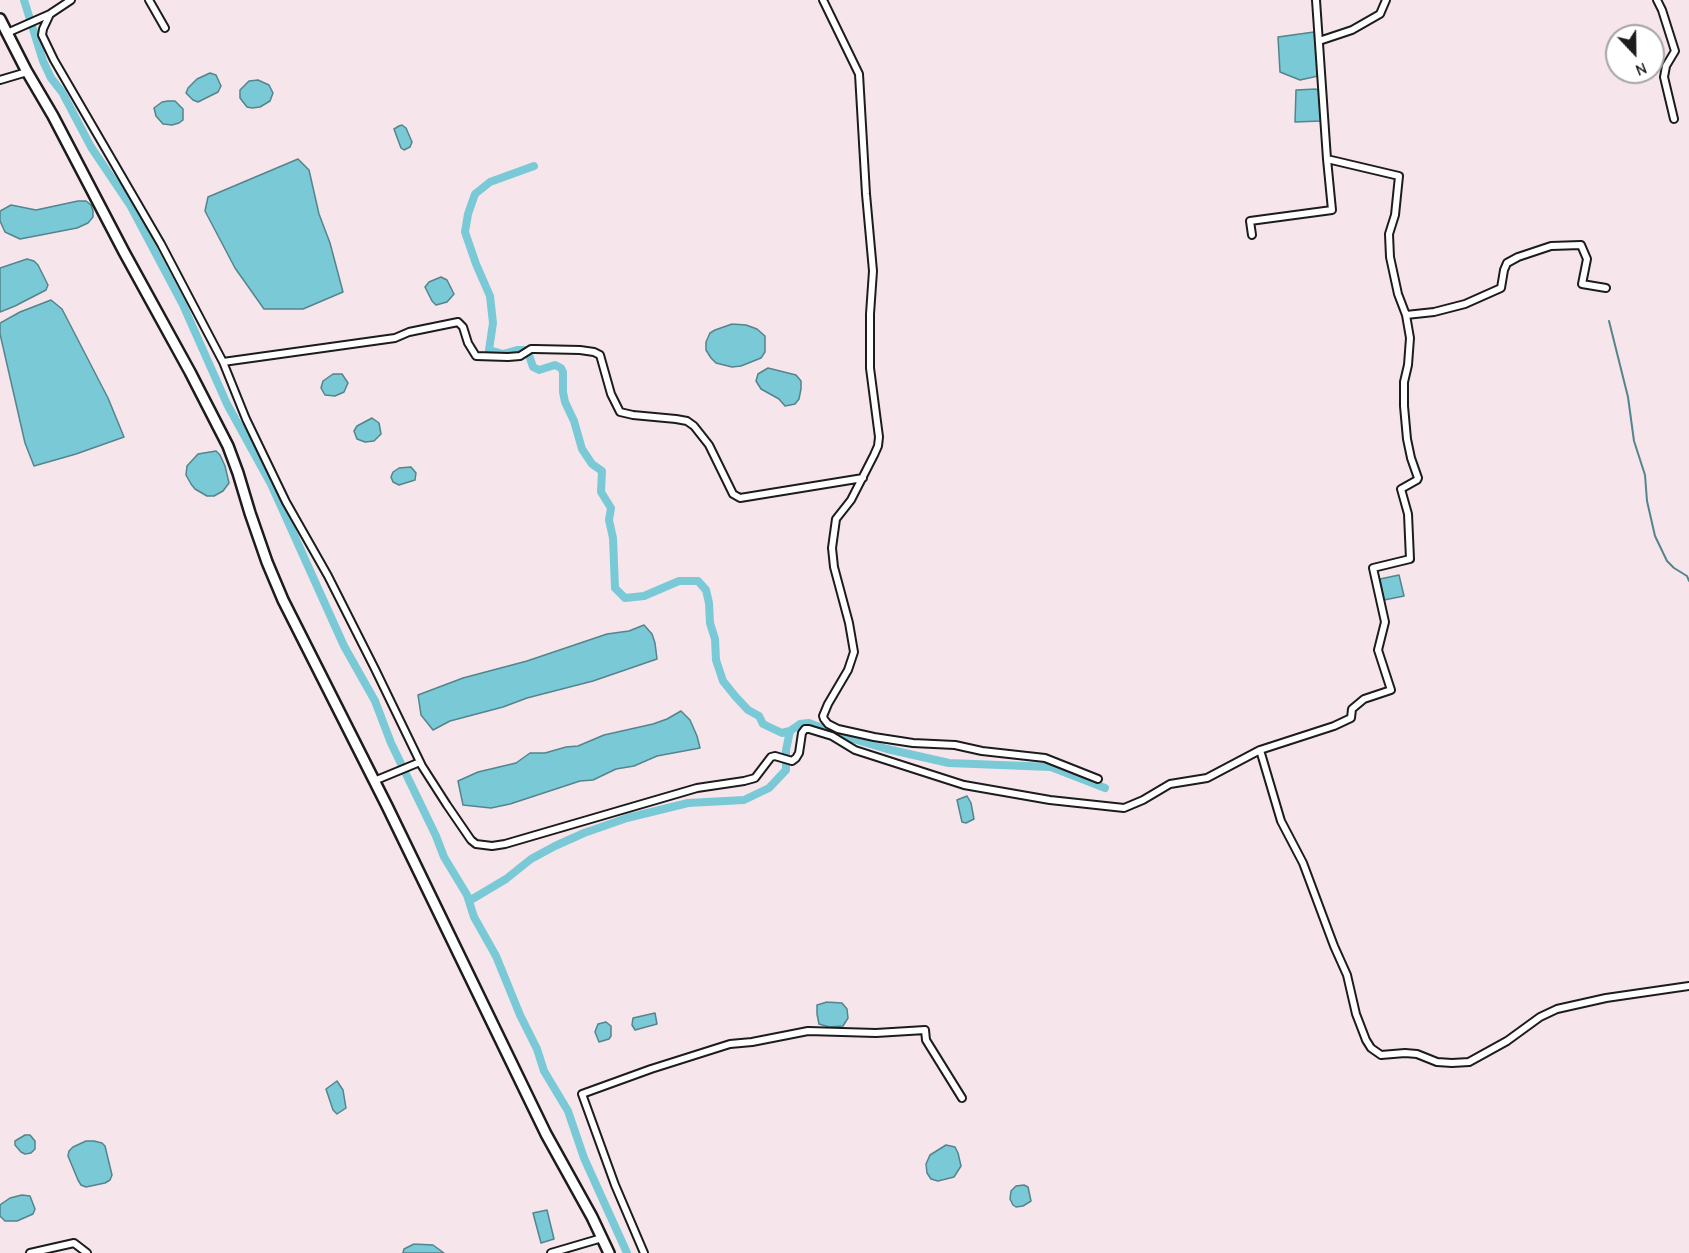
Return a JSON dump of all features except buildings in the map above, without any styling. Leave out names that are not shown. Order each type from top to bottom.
[{"type":"street","points":[[7,33],[50,14],[71,0]]},
{"type":"street","points":[[149,0],[165,28]]},
{"type":"street","points":[[823,0],[859,74],[873,271],[870,368],[879,437],[878,446],[863,478],[851,500],[836,519],[832,548],[834,567],[854,652],[848,670],[823,716],[825,722],[838,729],[913,743],[954,745],[982,751],[1045,758],[1098,779]]},
{"type":"street","points":[[1252,236],[1250,221],[1332,210],[1316,0]]},
{"type":"street","points":[[1319,41],[1352,30],[1380,14],[1386,0]]},
{"type":"street","points":[[1657,0],[1675,51],[1666,66],[1664,77],[1674,119]]},
{"type":"street","points":[[50,14],[42,35],[50,52],[141,206],[223,362],[246,419],[286,502],[328,576],[375,669],[418,763],[471,840],[492,846],[528,839],[697,788],[744,781],[755,777],[771,757],[792,760],[796,758],[800,753],[802,733],[805,729],[832,736],[855,750],[964,785],[1050,800],[1124,808],[1170,784],[1207,778],[1260,750],[1334,726],[1351,718],[1352,709],[1364,699],[1391,690],[1378,650],[1385,622],[1373,568],[1410,559],[1408,514],[1401,489],[1418,478],[1407,439],[1404,406],[1404,382],[1410,338],[1390,257],[1389,234],[1395,215],[1400,176],[1327,159]]},
{"type":"street","points":[[0,20],[228,446],[263,553],[283,600],[546,1134],[592,1217],[609,1253]]},
{"type":"street","points":[[0,80],[27,72]]},
{"type":"street","points":[[1406,315],[1434,312],[1465,304],[1502,288],[1503,270],[1507,263],[1551,246],[1581,245],[1587,259],[1582,284],[1606,288]]},
{"type":"street","points":[[223,362],[394,338],[409,332],[458,322],[463,327],[468,344],[476,356],[520,356],[531,349],[580,350],[600,355],[611,394],[620,412],[687,421],[694,426],[709,445],[734,494],[740,498],[863,478]]},
{"type":"street","points":[[1260,750],[1281,821],[1303,863],[1347,975],[1356,1014],[1366,1040],[1371,1048],[1382,1056],[1405,1053],[1417,1054],[1437,1062],[1469,1062],[1507,1041],[1540,1017],[1557,1009],[1606,998],[1689,986]]},
{"type":"street","points":[[374,781],[418,763]]},
{"type":"street","points":[[644,1253],[615,1185],[582,1094],[730,1044],[808,1031],[876,1033],[925,1030],[926,1040],[962,1098]]},
{"type":"street","points":[[550,1253],[602,1238]]},
{"type":"street","points":[[30,1253],[74,1243],[87,1253]]},
{"type":"water","points":[[1314,32],[1318,76],[1300,80],[1280,72],[1278,37]]},
{"type":"water","points":[[210,73],[216,75],[221,86],[218,92],[198,102],[193,100],[186,93],[188,88],[197,79]]},
{"type":"water","points":[[258,80],[269,85],[273,93],[270,101],[260,107],[247,107],[240,98],[240,90],[249,81]]},
{"type":"water","points":[[1316,89],[1320,92],[1321,121],[1295,122],[1296,90]]},
{"type":"water","points":[[168,101],[175,101],[183,109],[183,120],[179,123],[163,124],[156,116],[154,108]]},
{"type":"water","points":[[402,125],[406,128],[412,142],[410,147],[404,150],[401,148],[394,129]]},
{"type":"water","points":[[298,159],[309,170],[319,214],[330,243],[343,292],[303,309],[264,309],[235,268],[205,211],[208,197]]},
{"type":"water","points":[[86,201],[91,205],[93,217],[88,223],[77,228],[20,239],[5,232],[0,221],[0,211],[11,205],[36,210]]},
{"type":"water","points":[[27,259],[38,265],[48,285],[46,290],[0,312],[0,268]]},
{"type":"water","points":[[441,277],[447,280],[454,294],[447,302],[436,305],[425,287],[429,282]]},
{"type":"water","points":[[51,300],[62,309],[108,398],[124,437],[34,466],[25,443],[0,334],[0,323],[20,312]]},
{"type":"water","points":[[732,324],[757,329],[765,336],[765,352],[761,358],[732,367],[716,363],[711,358],[706,350],[706,342],[710,333]]},
{"type":"water","points":[[768,368],[796,375],[801,381],[799,399],[795,404],[785,406],[779,399],[761,389],[756,381],[758,374]]},
{"type":"water","points":[[333,374],[342,374],[348,383],[344,392],[335,396],[325,395],[321,388],[323,381]]},
{"type":"water","points":[[372,418],[379,423],[381,434],[374,441],[365,442],[357,439],[354,431],[357,426]]},
{"type":"water","points":[[216,451],[225,466],[229,483],[223,491],[214,496],[207,496],[191,484],[186,475],[187,466],[198,454]]},
{"type":"water","points":[[411,467],[416,473],[415,480],[399,485],[393,482],[391,477],[393,472],[399,468]]},
{"type":"water","points":[[1399,575],[1404,596],[1384,600],[1380,579]]},
{"type":"water","points":[[644,625],[652,634],[657,659],[593,681],[450,721],[433,730],[421,715],[418,695],[463,678]]},
{"type":"water","points":[[681,711],[690,720],[700,748],[657,756],[634,766],[616,769],[593,780],[580,781],[510,804],[491,808],[463,805],[458,781],[478,772],[516,763],[530,753],[545,753],[578,746],[604,735],[653,724]]},
{"type":"water","points":[[967,796],[974,819],[966,823],[962,822],[957,800]]},
{"type":"water","points":[[827,1002],[842,1003],[847,1009],[848,1018],[843,1026],[829,1027],[819,1024],[817,1005]]},
{"type":"water","points":[[655,1013],[657,1024],[635,1030],[632,1025],[633,1018]]},
{"type":"water","points":[[606,1022],[611,1026],[611,1036],[599,1042],[596,1029],[598,1024]]},
{"type":"water","points":[[337,1081],[343,1090],[346,1108],[337,1114],[333,1110],[326,1089]]},
{"type":"water","points":[[25,1135],[30,1135],[35,1141],[35,1149],[25,1154],[15,1145],[15,1141]]},
{"type":"water","points":[[86,1141],[102,1143],[105,1146],[112,1175],[105,1183],[86,1187],[78,1180],[68,1156],[69,1151]]},
{"type":"water","points":[[946,1145],[955,1147],[961,1166],[954,1177],[938,1181],[931,1179],[927,1173],[926,1164],[930,1155]]},
{"type":"water","points":[[1016,1186],[1028,1187],[1031,1201],[1016,1207],[1010,1199],[1011,1191]]},
{"type":"water","points":[[30,1196],[35,1209],[33,1214],[17,1221],[5,1221],[0,1216],[0,1205],[10,1198]]},
{"type":"water","points":[[547,1210],[554,1239],[541,1243],[533,1213]]},
{"type":"water","points":[[414,1244],[433,1245],[444,1253],[403,1253],[404,1249]]},
{"type":"waterway","points":[[24,0],[43,61],[51,78],[62,92],[91,147],[130,205],[183,305],[227,404],[271,484],[344,646],[375,701],[391,743],[444,857],[467,895],[474,917],[496,956],[520,1015],[537,1049],[544,1071],[568,1111],[584,1158],[627,1253]]},
{"type":"waterway","points":[[524,350],[503,354],[489,350],[493,323],[490,296],[465,232],[475,194],[490,182],[534,166]]},
{"type":"waterway","points":[[1609,321],[1628,397],[1634,441],[1645,475],[1647,501],[1655,536],[1667,561],[1687,576],[1689,581]]},
{"type":"waterway","points":[[528,352],[533,367],[539,370],[555,365],[561,368],[565,402],[574,421],[582,449],[592,464],[602,471],[601,492],[611,508],[609,520],[613,538],[615,588],[625,598],[644,596],[679,581],[698,581],[706,590],[710,623],[715,639],[716,660],[723,681],[748,710],[759,716],[763,724],[782,733],[800,724],[809,723],[887,749],[949,763],[1051,767],[1105,788]]},
{"type":"waterway","points":[[469,901],[506,879],[531,859],[584,833],[627,818],[688,803],[744,800],[769,788],[786,770],[786,750],[790,731]]}]
